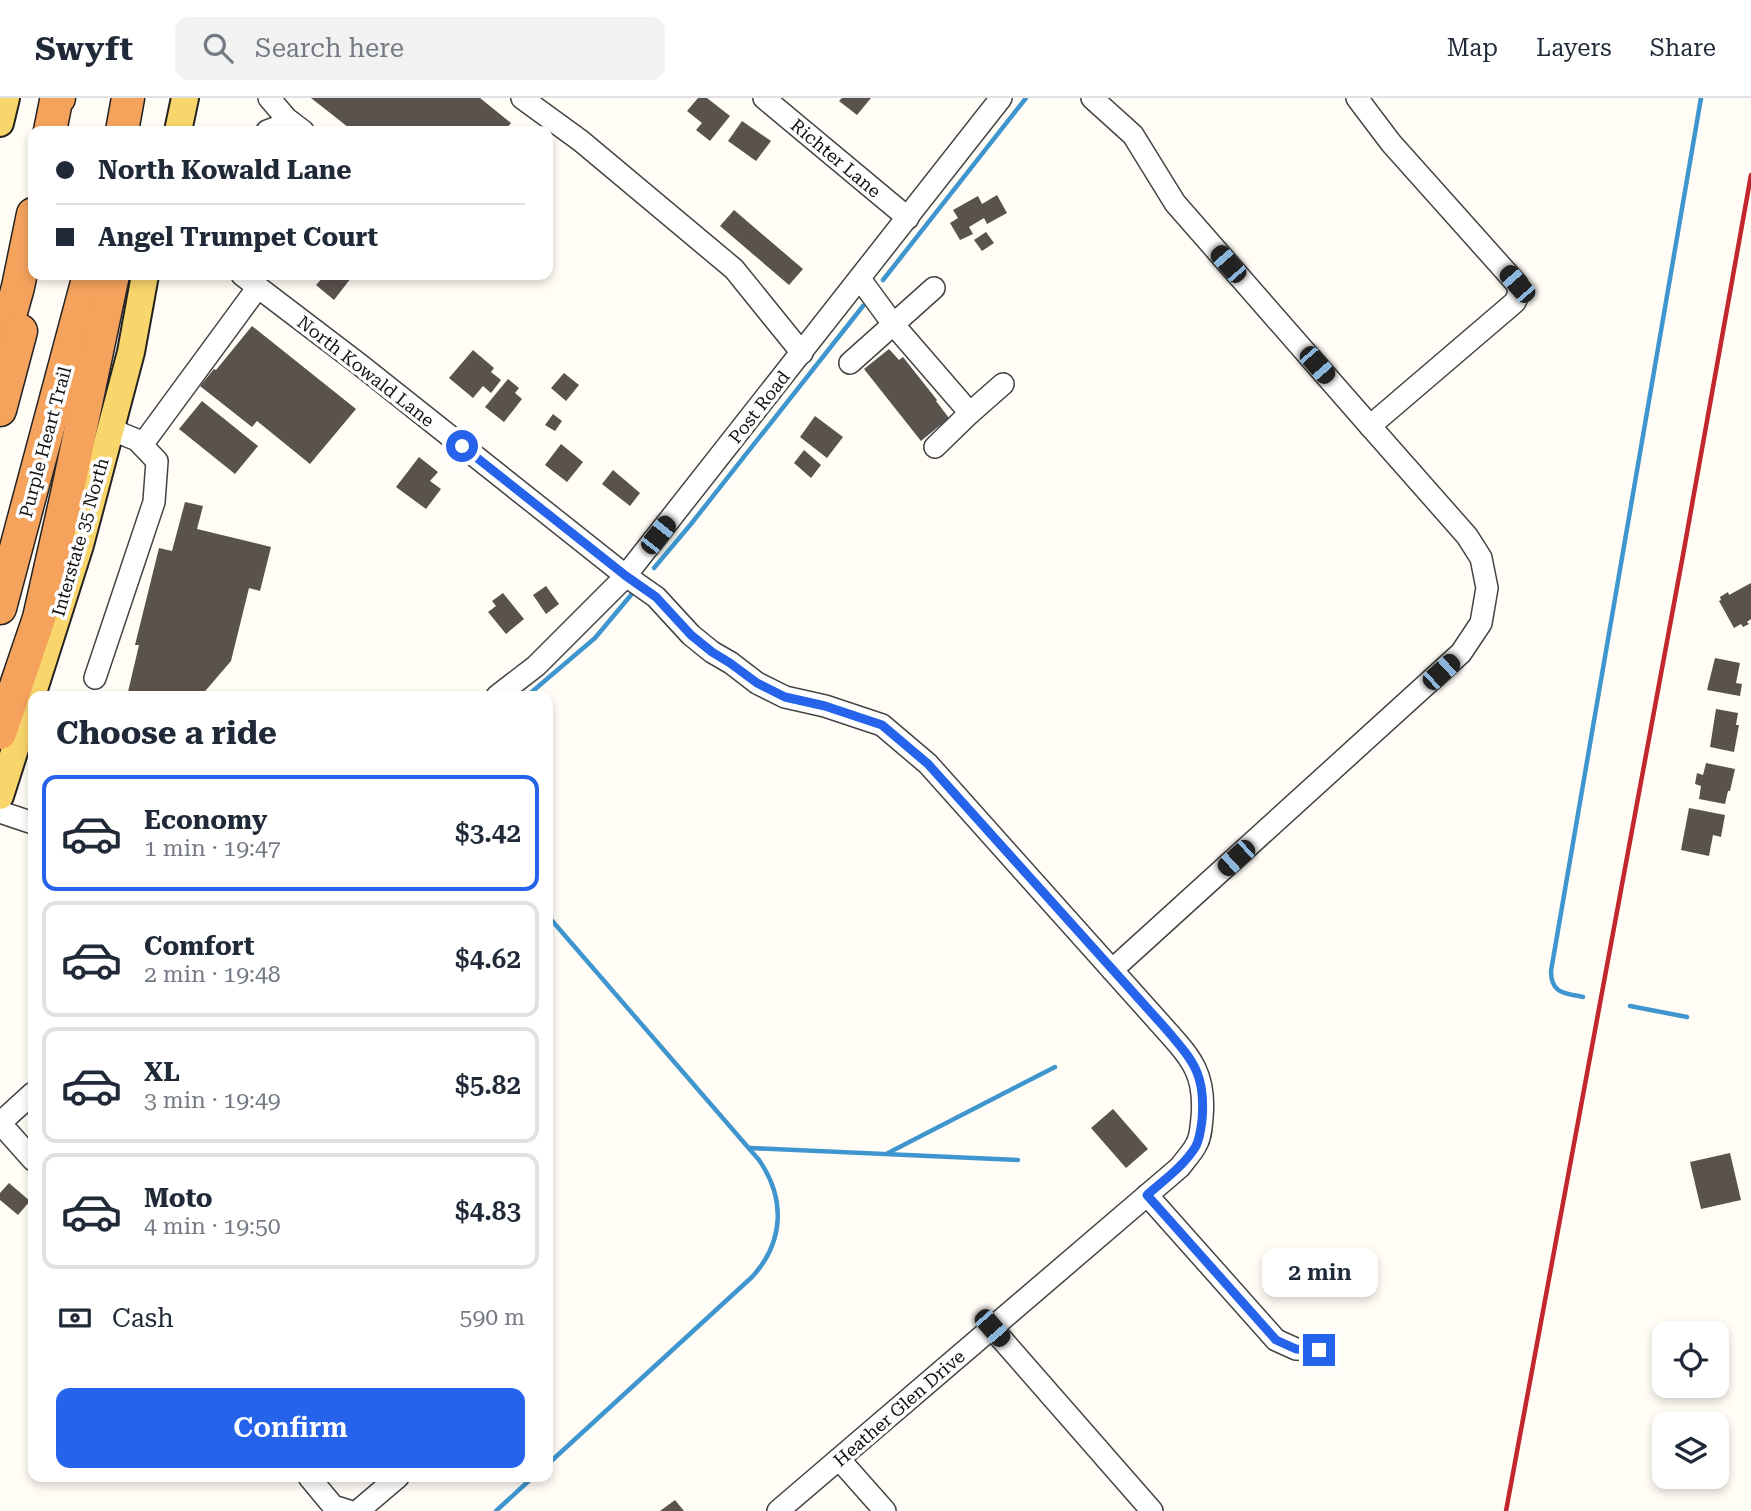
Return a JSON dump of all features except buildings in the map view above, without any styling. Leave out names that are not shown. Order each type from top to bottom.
[{"type":"highway","points":[[51,126],[59,98]]},
{"type":"highway","points":[[66,126],[71,98]]},
{"type":"highway","points":[[123,126],[128,98]]},
{"type":"highway","points":[[0,352],[28,238]]},
{"type":"highway","points":[[0,410],[33,280]]},
{"type":"highway","name":"Purple Heart Trail","points":[[0,608],[88,280]]},
{"type":"highway","points":[[0,733],[39,618],[112,280]]},
{"type":"main road","points":[[0,123],[6,98]]},
{"type":"main road","points":[[179,126],[185,98]]},
{"type":"main road","name":"Interstate 35 North","points":[[36,691],[80,545],[131,352],[144,280]]},
{"type":"main road","name":"Interstate 35 North","points":[[0,796],[28,717]]},
{"type":"street","points":[[269,98],[296,126]]},
{"type":"street","points":[[522,98],[550,126]]},
{"type":"street","name":"Richter Lane","points":[[764,98],[908,218]]},
{"type":"street","name":"Post Road","points":[[504,691],[536,666],[626,576],[1001,98]]},
{"type":"street","points":[[1093,98],[1133,135],[1175,203],[1467,536],[1481,558],[1487,588],[1481,623],[1461,653],[1112,970]]},
{"type":"street","points":[[1357,98],[1391,143],[1517,284],[1519,293],[1515,302],[1370,426]]},
{"type":"street","points":[[553,127],[581,141],[734,270],[802,353]]},
{"type":"street","points":[[860,279],[893,324],[970,413]]},
{"type":"street","points":[[142,445],[250,281]]},
{"type":"street","name":"North Kowald Lane","points":[[250,281],[656,597],[691,635],[712,652],[757,683],[785,697],[825,706],[882,725],[928,764],[1190,1057],[1199,1074],[1203,1105],[1201,1132]]},
{"type":"street","points":[[850,363],[934,288]]},
{"type":"street","points":[[935,447],[1003,384]]},
{"type":"street","points":[[95,678],[154,502],[157,461],[137,440],[110,429]]},
{"type":"street","points":[[0,812],[28,821]]},
{"type":"street","points":[[28,1098],[0,1123],[28,1154]]},
{"type":"street","name":"Heather Glen Drive","points":[[778,1511],[1180,1167],[1196,1145],[1201,1132]]},
{"type":"street","points":[[1147,1195],[1276,1340],[1296,1349],[1319,1350]]},
{"type":"street","points":[[992,1328],[1152,1511]]},
{"type":"street","points":[[839,1459],[884,1511]]},
{"type":"street","points":[[313,1482],[332,1507],[349,1511]]},
{"type":"street","points":[[358,1511],[392,1482]]},
{"type":"waterway","points":[[883,280],[1026,98]]},
{"type":"waterway","points":[[1583,997],[1556,988],[1551,971],[1701,98]]},
{"type":"waterway","points":[[654,568],[863,306]]},
{"type":"waterway","points":[[533,691],[595,638],[631,595]]},
{"type":"waterway","points":[[553,922],[759,1160],[774,1190],[778,1220],[770,1249],[763,1264],[752,1277],[553,1459]]},
{"type":"waterway","points":[[1630,1006],[1687,1017]]},
{"type":"waterway","points":[[888,1153],[1055,1067]]},
{"type":"waterway","points":[[750,1148],[1018,1160]]},
{"type":"waterway","points":[[496,1511],[528,1482]]},
{"type":"railway","points":[[1506,1511],[1751,175]]},
{"type":"route","points":[[462,446],[656,597],[691,635],[712,652],[757,683],[785,697],[825,706],[882,725],[928,764],[1166,1029],[1190,1057],[1199,1074],[1203,1105],[1201,1132],[1196,1145],[1180,1167],[1147,1195],[1276,1340],[1296,1349],[1319,1350]]}]
